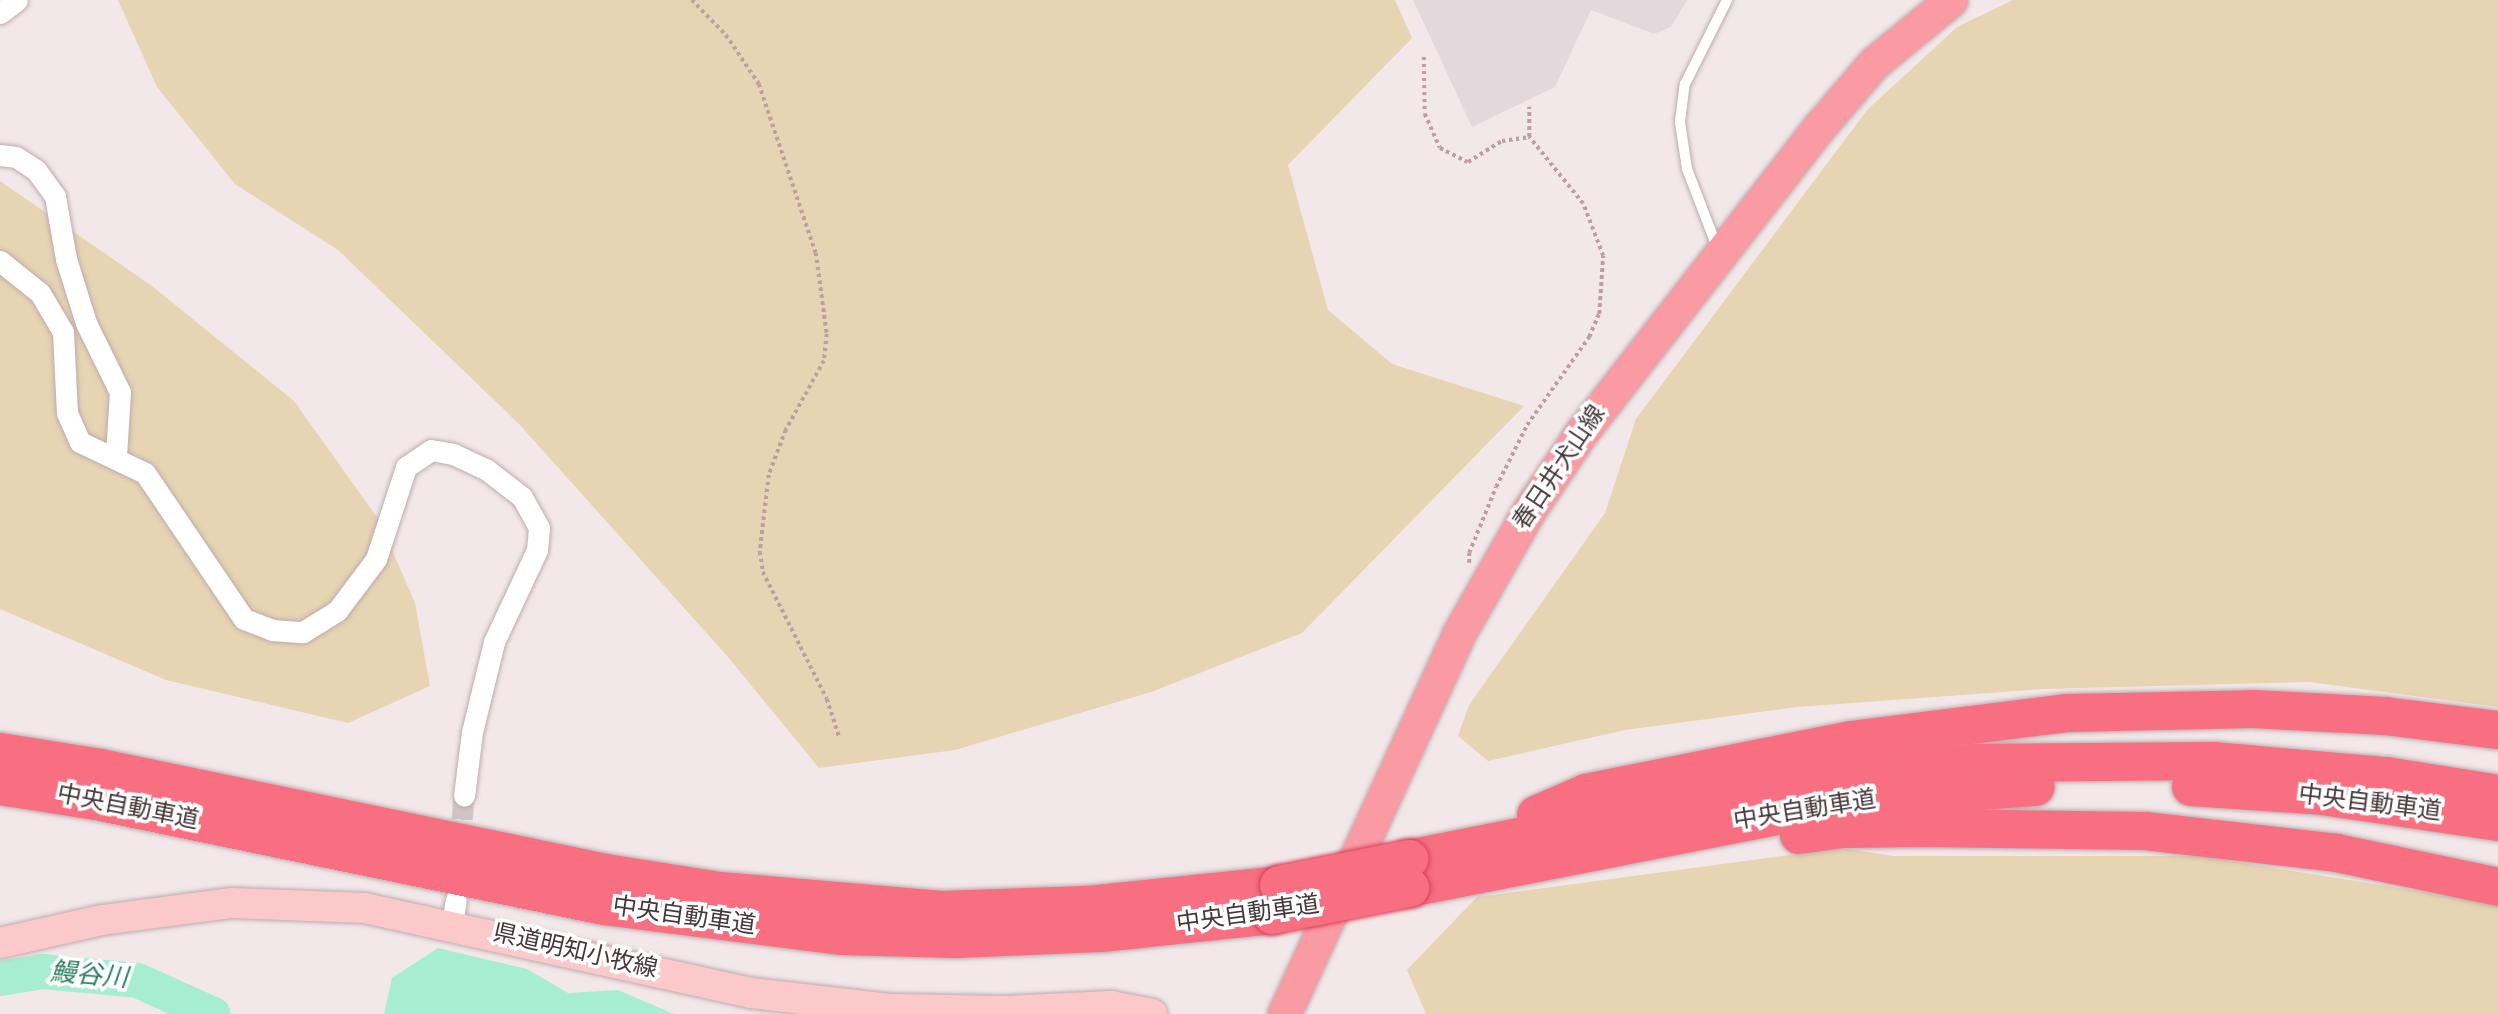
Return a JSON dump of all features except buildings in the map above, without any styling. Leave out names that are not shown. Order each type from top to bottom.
[{"type":"highway","points":[[1470,845],[1586,793],[1850,740],[2068,713],[2253,709],[2385,716],[2498,730]]},
{"type":"highway","name":"中央自動車道","points":[[0,752],[101,768],[606,873],[720,891],[941,910],[1275,900]]},
{"type":"highway","name":"中央自動車道","points":[[1414,878],[1470,845],[1773,786],[1974,763],[2213,761],[2386,776],[2498,794]]},
{"type":"highway","name":"中央自動車道","points":[[0,786],[96,801],[604,906],[780,930],[957,939],[1101,933],[1275,900],[1846,802],[2001,788],[2223,788],[2322,796],[2498,822]]},
{"type":"highway","points":[[1414,878],[1441,900],[1673,852],[1843,829],[2004,827],[2145,831],[2337,853],[2498,887]]},
{"type":"main road","name":"春日井犬山線","points":[[1284,1014],[1458,635],[1581,433],[1720,253],[1874,63],[1951,0]]},
{"type":"main road","name":"県道明知小牧線","points":[[0,943],[102,920],[232,902],[454,912],[751,993],[892,1009],[1006,1011],[1111,1006],[1152,1014]]},
{"type":"street","points":[[0,13],[16,0]]},
{"type":"street","points":[[0,155],[16,158],[36,170],[55,196],[66,259],[86,323],[120,392],[116,456]]},
{"type":"street","points":[[0,261],[40,293],[64,332],[67,413],[80,442],[116,456],[145,472],[244,620],[272,631],[303,632],[337,611],[376,559],[406,467],[431,450],[453,453],[487,470],[523,497],[539,528],[537,550],[494,642],[472,732],[464,796]]},
{"type":"lane","points":[[1720,253],[1687,169],[1680,122],[1685,84],[1727,0]]},
{"type":"path","points":[[692,0],[726,34],[759,84],[816,253],[827,334],[824,361],[786,430],[769,475],[760,552],[779,610],[827,699],[839,737]]},
{"type":"path","points":[[1424,57],[1425,114],[1440,148],[1468,162],[1502,141],[1529,137]]},
{"type":"path","points":[[1488,582],[1470,572],[1473,542],[1527,425],[1589,337],[1599,314],[1603,257],[1583,204],[1529,137],[1530,107]]},
{"type":"shaded area","points":[[118,0],[1395,0],[1412,38],[1288,165],[1328,310],[1392,364],[1524,406],[1302,633],[1151,692],[955,750],[819,768],[728,657],[519,424],[338,250],[235,184],[157,87]]},
{"type":"shaded area","points":[[1413,0],[1687,0],[1671,27],[1654,34],[1591,10],[1555,87],[1472,127]]},
{"type":"shaded area","points":[[2013,0],[2498,0],[2498,707],[2309,682],[2043,689],[1797,707],[1625,730],[1488,761],[1458,736],[1469,705],[1605,513],[1636,419],[1867,110],[1957,27]]},
{"type":"shaded area","points":[[0,181],[152,286],[294,401],[379,520],[415,603],[430,686],[348,723],[166,680],[0,609]]},
{"type":"shaded area","points":[[1841,848],[1894,856],[2199,856],[2498,904],[2498,1014],[1426,1014],[1407,970],[1477,897]]},
{"type":"shaded area","points":[[438,948],[527,969],[568,993],[618,990],[674,1014],[384,1014],[392,978]]},
{"type":"waterway","name":"鰻谷川","points":[[0,978],[42,971],[137,980],[213,1014]]},
{"type":"tunnel","points":[[460,850],[464,796]]}]
